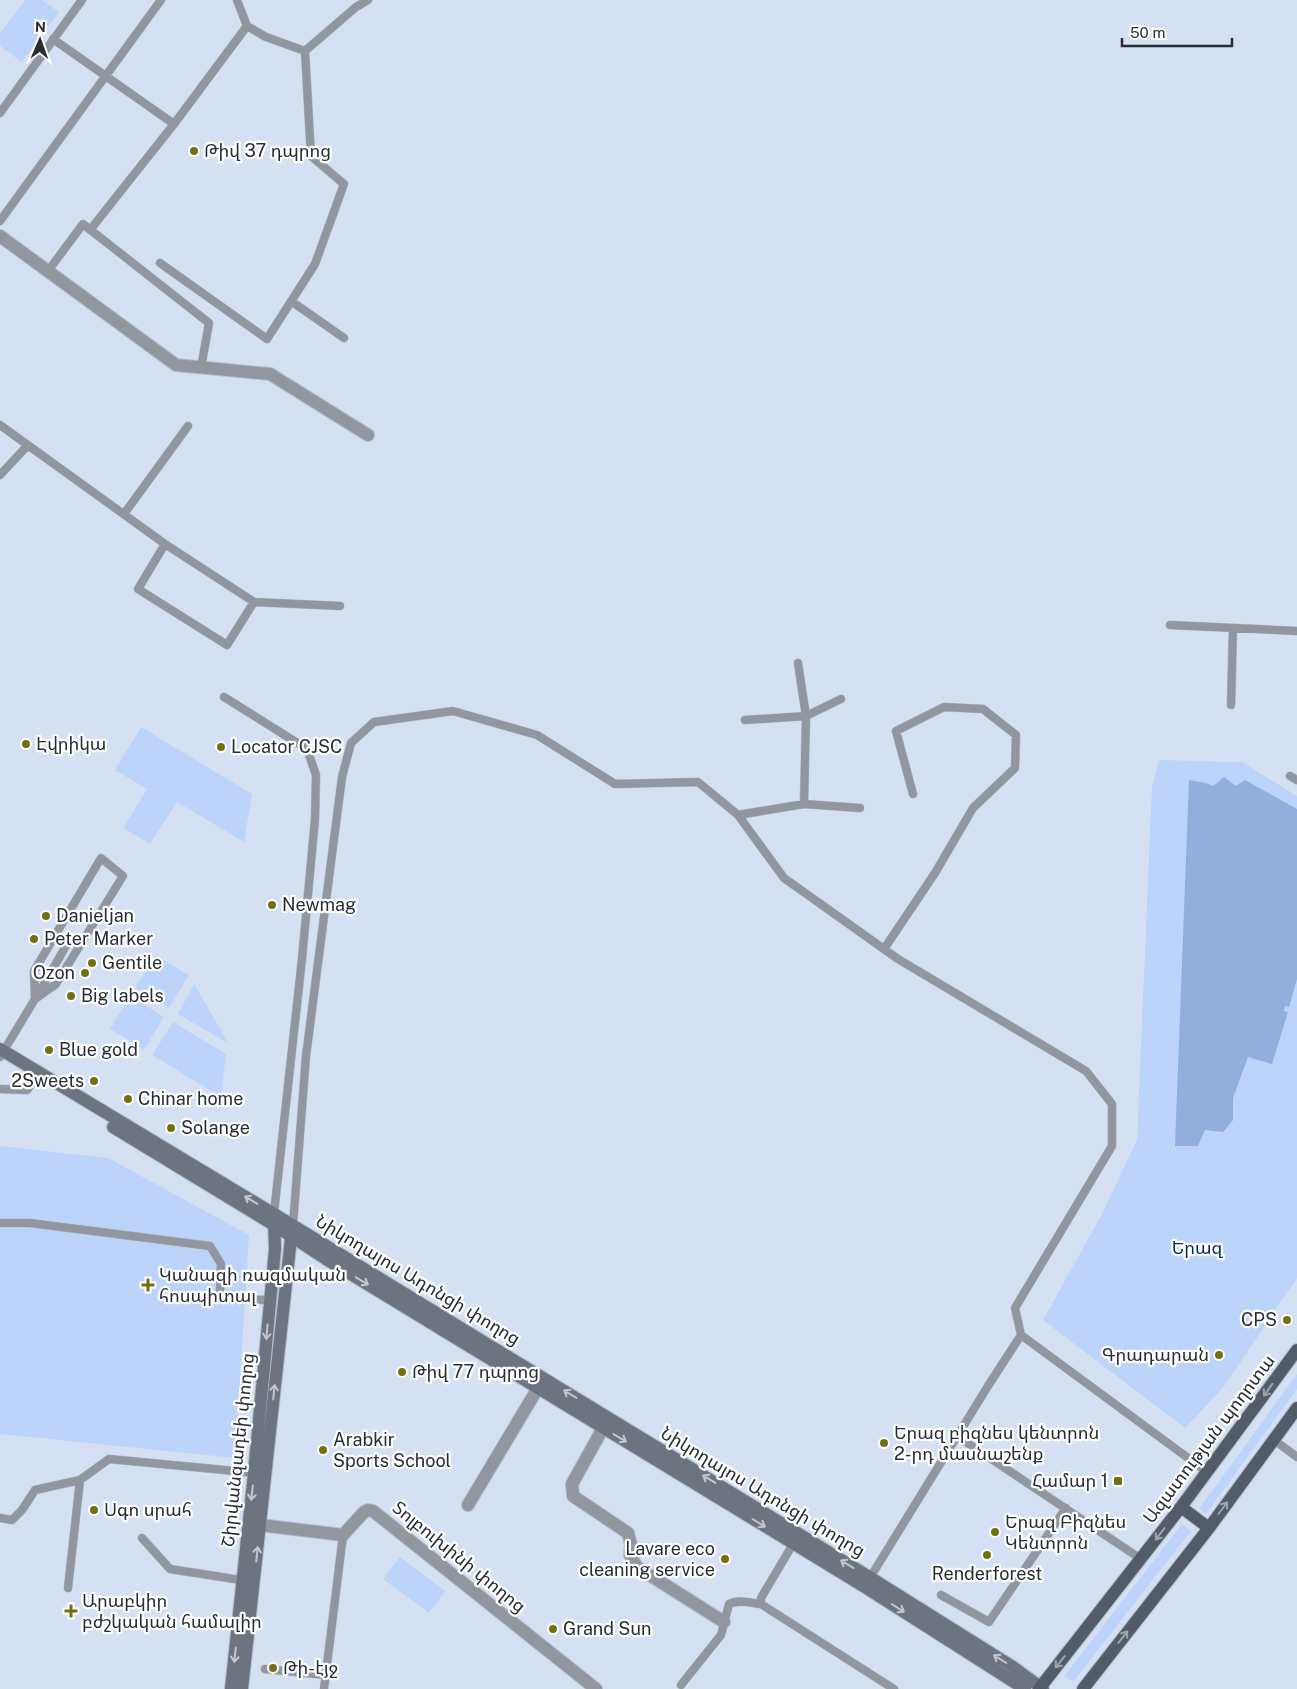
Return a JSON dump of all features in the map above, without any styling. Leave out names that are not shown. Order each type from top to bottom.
[{"type":"main road","name":"Ազատության պողոտա","points":[[1041,1688],[1182,1507],[1297,1350]]},
{"type":"main road","points":[[1083,1689],[1209,1528],[1297,1408]]},
{"type":"main road","points":[[1182,1507],[1209,1528]]},
{"type":"street","points":[[0,236],[176,365],[270,374],[368,435]]},
{"type":"street","name":"Նիկողայոս Ադոնցի փողոց","points":[[1,1054],[35,1079],[274,1219]]},
{"type":"street","name":"Նիկողայոս Ադոնցի փողոց","points":[[1,1054],[274,1219],[538,1388],[793,1544],[868,1583],[1025,1689]]},
{"type":"street","name":"Շիրվանզադեի փողոց","points":[[242,1689],[248,1581],[260,1525],[260,1474],[270,1300],[275,1249],[274,1219]]},
{"type":"street","name":"Նիկողայոս Ադոնցի փողոց","points":[[292,1231],[868,1583],[1013,1667],[1041,1688]]},
{"type":"street","name":"Շիրվանզադեի փողոց","points":[[231,1689],[248,1581],[292,1231]]},
{"type":"street","points":[[468,1505],[538,1388]]},
{"type":"street","points":[[603,1428],[572,1484],[573,1496],[628,1533],[631,1545],[630,1555],[637,1567],[724,1622]]},
{"type":"street","name":"Տոլբուխինի փողոց","points":[[343,1535],[364,1512],[368,1510],[373,1511],[596,1689]]},
{"type":"street","points":[[260,1525],[343,1535]]},
{"type":"lane","points":[[0,113],[82,0]]},
{"type":"lane","points":[[0,221],[161,0]]},
{"type":"lane","points":[[237,0],[247,26],[266,37],[306,51]]},
{"type":"lane","points":[[306,51],[356,7],[368,0]]},
{"type":"lane","points":[[90,230],[174,124],[247,26]]},
{"type":"lane","points":[[54,39],[174,124]]},
{"type":"lane","points":[[160,263],[267,339],[315,264],[344,184],[311,156],[306,51]]},
{"type":"lane","points":[[48,271],[83,224],[209,323],[201,368]]},
{"type":"lane","points":[[291,301],[344,338]]},
{"type":"lane","points":[[0,425],[166,544],[254,602],[340,606]]},
{"type":"lane","points":[[124,514],[188,426]]},
{"type":"lane","points":[[0,475],[27,446]]},
{"type":"lane","points":[[166,544],[138,589],[227,645],[254,602]]},
{"type":"lane","points":[[1170,625],[1297,630]]},
{"type":"lane","points":[[1231,705],[1233,628]]},
{"type":"lane","points":[[798,663],[806,716],[804,804]]},
{"type":"lane","points":[[224,698],[307,749],[316,775],[315,819],[302,959],[274,1219]]},
{"type":"lane","points":[[744,720],[806,716],[841,699]]},
{"type":"lane","points":[[884,949],[935,874],[973,808],[1015,768],[1016,735],[983,709],[944,706],[896,731],[912,794]]},
{"type":"lane","points":[[292,1231],[306,1056],[342,778],[351,742],[374,722],[453,711],[537,735],[615,784],[698,782],[738,815],[784,878],[884,949],[1086,1071],[1112,1104],[1112,1146],[1015,1308],[1021,1335],[1207,1472]]},
{"type":"lane","points":[[738,815],[804,804],[860,808]]},
{"type":"lane","points":[[101,858],[122,876],[56,984],[35,999],[34,971],[101,858]]},
{"type":"lane","points":[[1,1054],[66,946]]},
{"type":"lane","points":[[0,1089],[27,1090],[35,1079]]},
{"type":"lane","points":[[0,1224],[30,1223],[210,1246],[221,1264],[220,1292],[222,1299],[270,1300]]},
{"type":"lane","points":[[868,1583],[1021,1335]]},
{"type":"lane","points":[[957,1436],[1141,1559]]},
{"type":"lane","points":[[1274,1440],[1297,1457]]},
{"type":"lane","points":[[0,1518],[12,1520],[22,1510],[35,1490],[80,1480],[110,1459],[260,1474]]},
{"type":"lane","points":[[68,1588],[80,1480]]},
{"type":"lane","points":[[941,1595],[989,1622],[1066,1508]]},
{"type":"lane","points":[[324,1689],[343,1535]]},
{"type":"lane","points":[[142,1538],[170,1568],[248,1581]]},
{"type":"lane","points":[[761,1604],[761,1598],[793,1544]]},
{"type":"lane","points":[[681,1685],[721,1635],[729,1604],[734,1602],[761,1604],[894,1689]]},
{"type":"lane","points":[[265,1669],[326,1675]]},
{"type":"green space","points":[[25,0],[42,0],[59,12],[22,62],[0,46],[0,33]]},
{"type":"green space","points":[[141,727],[252,794],[244,842],[177,802],[150,844],[123,828],[147,789],[115,770]]},
{"type":"green space","name":"Երազ","points":[[1159,760],[1242,762],[1297,796],[1297,1278],[1223,1388],[1185,1428],[1043,1320],[1102,1214],[1137,1140],[1152,786]]},
{"type":"green space","points":[[155,955],[189,975],[169,1008],[135,988]]},
{"type":"green space","points":[[194,984],[229,1044],[178,1014]]},
{"type":"green space","points":[[130,996],[164,1017],[144,1050],[110,1029]]},
{"type":"green space","points":[[173,1022],[226,1054],[221,1097],[152,1055]]},
{"type":"green space","points":[[0,1146],[108,1158],[249,1235],[235,1458],[0,1434]]},
{"type":"green space","points":[[1297,1374],[1297,1389],[1206,1514],[1199,1509]]},
{"type":"green space","points":[[1182,1524],[1191,1531],[1073,1682],[1064,1676]]},
{"type":"green space","points":[[400,1557],[445,1591],[429,1613],[383,1579]]},
{"type":"shaded area","points":[[1224,777],[1236,786],[1245,780],[1297,809],[1297,979],[1289,1007],[1285,1006],[1284,1011],[1288,1012],[1272,1064],[1248,1057],[1233,1098],[1233,1120],[1223,1132],[1205,1130],[1198,1146],[1175,1146],[1189,780],[1213,786]]},
{"type":"place","name":"Թիվ 37 դպրոց","points":[[194,151]]},
{"type":"place","name":"Էվրիկա","points":[[26,744]]},
{"type":"place","name":"Locator CJSC","points":[[221,747]]},
{"type":"place","name":"Newmag","points":[[272,905]]},
{"type":"place","name":"Danieljan","points":[[46,916]]},
{"type":"place","name":"Peter Marker","points":[[34,939]]},
{"type":"place","name":"Gentile","points":[[92,963]]},
{"type":"place","name":"Ozon","points":[[85,973]]},
{"type":"place","name":"Big labels","points":[[71,996]]},
{"type":"place","name":"Blue gold","points":[[49,1050]]},
{"type":"place","name":"2Sweets","points":[[94,1081]]},
{"type":"place","name":"Chinar home","points":[[128,1099]]},
{"type":"place","name":"Solange","points":[[171,1128]]},
{"type":"place","name":"Կանազի ռազմական հոսպիտալ","points":[[148,1285]]},
{"type":"place","name":"CPS","points":[[1287,1320]]},
{"type":"place","name":"Գրադարան","points":[[1219,1355]]},
{"type":"place","name":"Թիվ 77 դպրոց","points":[[402,1372]]},
{"type":"place","name":"Երազ բիզնես կենտրոն 2-րդ մասնաշենք","points":[[884,1443]]},
{"type":"place","name":"Arabkir Sports School","points":[[323,1450]]},
{"type":"place","name":"Համար 1","points":[[1118,1481]]},
{"type":"place","name":"Սգո սրահ","points":[[94,1510]]},
{"type":"place","name":"Երազ Բիզնես Կենտրոն","points":[[995,1532]]},
{"type":"place","name":"Renderforest","points":[[987,1555]]},
{"type":"place","name":"Lavare eco cleaning service","points":[[725,1559]]},
{"type":"place","name":"Արաբկիր բժշկական համալիր","points":[[71,1611]]},
{"type":"place","name":"Grand Sun","points":[[553,1629]]},
{"type":"place","name":"Թի-էյջ","points":[[273,1668]]}]
